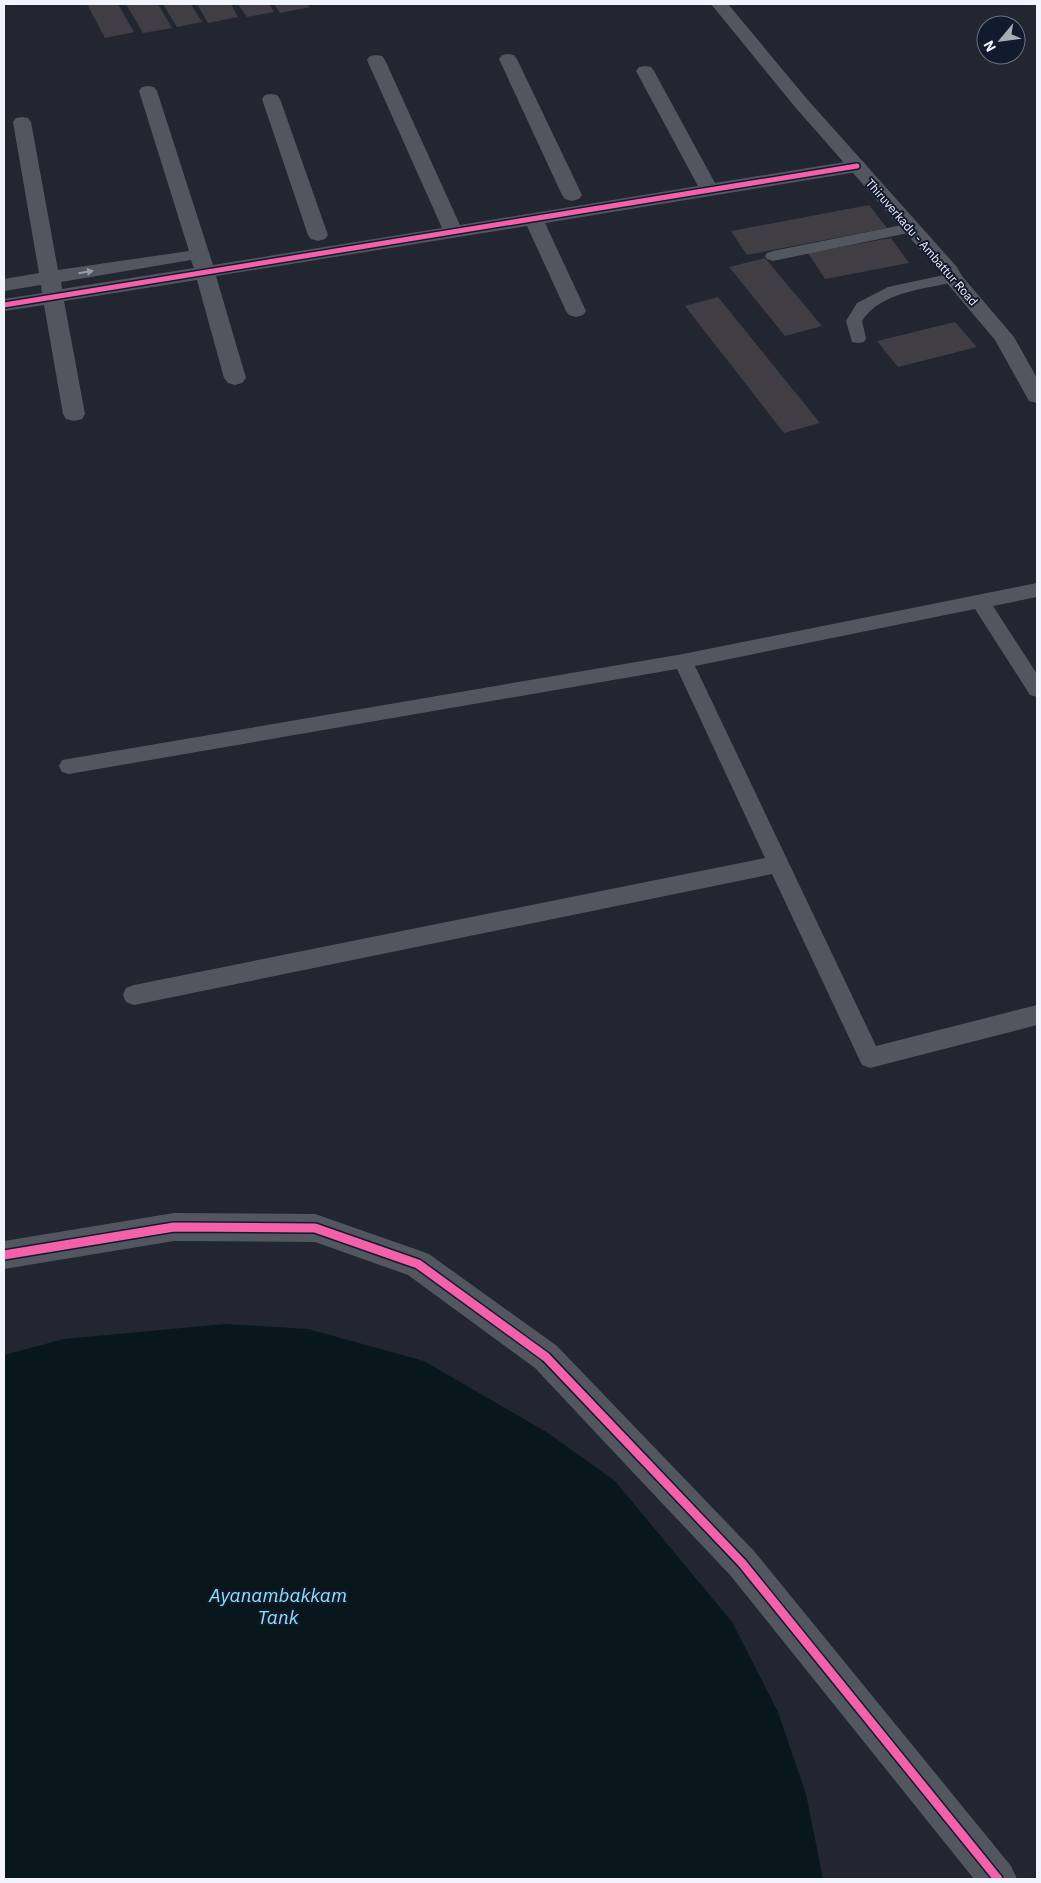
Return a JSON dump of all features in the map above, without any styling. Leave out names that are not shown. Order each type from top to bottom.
[{"type":"street","name":"Thiruverkadu - Ambattur Road","points":[[719,4],[801,103],[950,271],[953,278],[1004,337],[1037,396]]},
{"type":"street","points":[[508,59],[572,195]]},
{"type":"street","points":[[376,60],[450,223]]},
{"type":"street","points":[[645,71],[705,182]]},
{"type":"street","points":[[148,90],[207,259],[235,378]]},
{"type":"street","points":[[271,99],[318,235]]},
{"type":"street","points":[[22,122],[74,414]]},
{"type":"street","points":[[383,225],[533,218],[705,182],[851,159]]},
{"type":"street","points":[[4,305],[51,288],[207,259],[450,223],[572,195],[705,182]]},
{"type":"street","points":[[533,218],[576,311]]},
{"type":"street","points":[[4,285],[51,288]]},
{"type":"street","points":[[4,1255],[174,1227],[315,1228],[418,1264],[546,1357],[742,1563],[998,1879]]},
{"type":"lane","points":[[773,256],[912,228]]},
{"type":"lane","points":[[858,338],[854,321],[863,307],[894,291],[953,278]]},
{"type":"lane","points":[[69,766],[683,661],[1037,590]]},
{"type":"lane","points":[[980,601],[1037,690]]},
{"type":"lane","points":[[683,661],[870,1058],[1037,1015]]},
{"type":"lane","points":[[134,995],[779,864]]},
{"type":"water","name":"Ayanambakkam Tank","points":[[225,1324],[308,1329],[424,1361],[548,1433],[615,1481],[732,1622],[778,1712],[806,1794],[823,1879],[4,1879],[4,1355],[64,1339]]},
{"type":"building","points":[[87,4],[118,4],[134,32],[105,38]]},
{"type":"building","points":[[126,4],[158,4],[172,28],[143,33]]},
{"type":"building","points":[[163,4],[191,4],[202,22],[177,27]]},
{"type":"building","points":[[197,4],[231,4],[238,17],[208,23]]},
{"type":"building","points":[[238,4],[269,4],[274,12],[247,17]]},
{"type":"building","points":[[274,4],[307,4],[310,7],[280,13]]},
{"type":"building","points":[[869,205],[887,228],[747,255],[731,231]]},
{"type":"building","points":[[891,238],[909,263],[825,279],[808,253]]},
{"type":"building","points":[[765,258],[822,326],[785,336],[729,267]]},
{"type":"building","points":[[718,297],[820,423],[784,433],[685,306]]},
{"type":"building","points":[[955,322],[977,347],[898,367],[877,341]]},
{"type":"cycle path","points":[[4,305],[857,166]]},
{"type":"cycle path","points":[[4,1255],[174,1227],[315,1228],[418,1264],[546,1357],[742,1563],[998,1879]]}]
